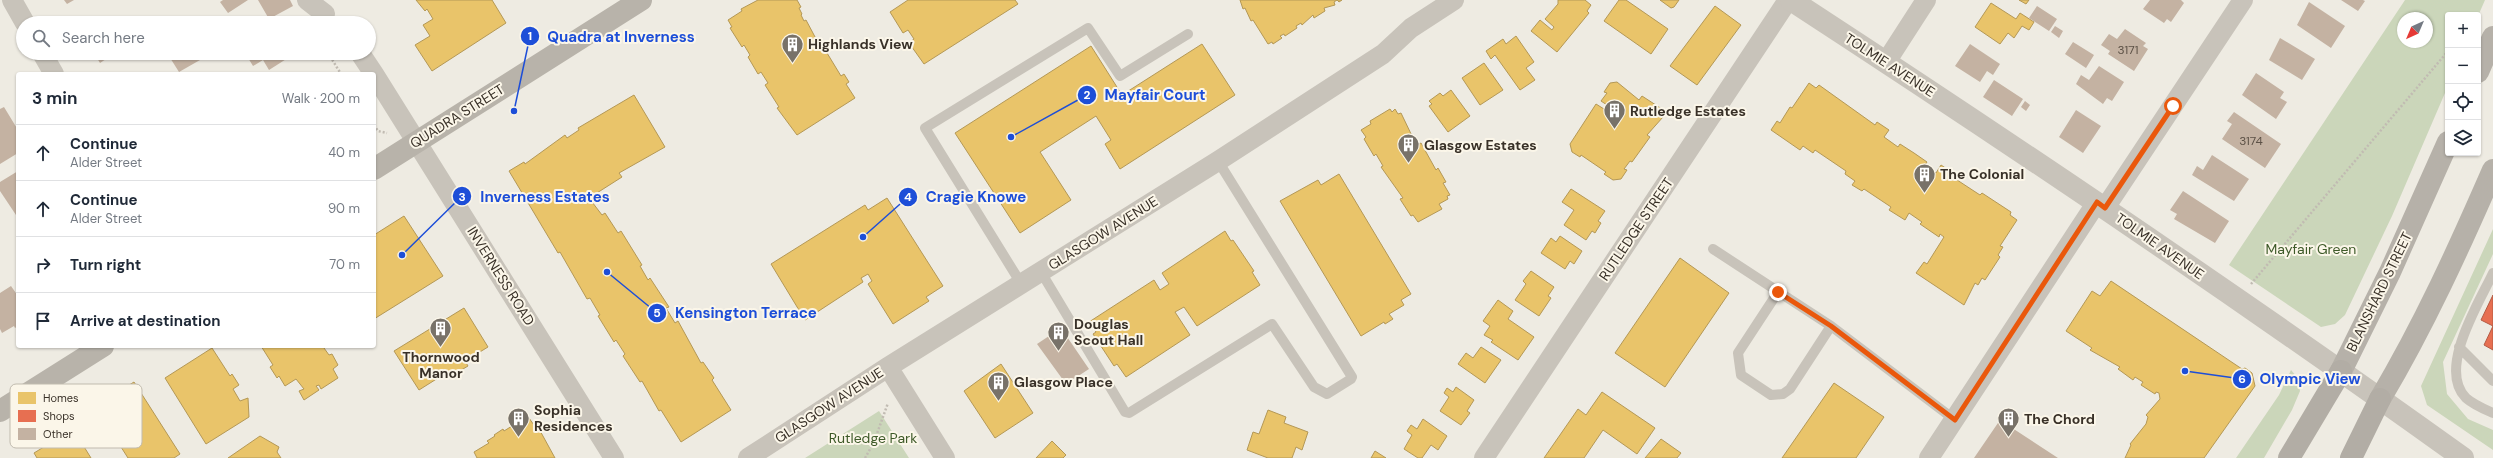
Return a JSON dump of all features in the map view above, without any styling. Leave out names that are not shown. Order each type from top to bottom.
[{"type":"highway","name":"BLANSHARD STREET","points":[[2289,458],[2341,371]]},
{"type":"highway","points":[[2351,458],[2380,399]]},
{"type":"main road","name":"QUADRA STREET","points":[[376,168],[641,0]]},
{"type":"main road","points":[[2481,65],[2493,37]]},
{"type":"main road","name":"BLANSHARD STREET","points":[[2341,371],[2390,272],[2445,149]]},
{"type":"main road","points":[[2380,399],[2409,351],[2433,303],[2492,175]]},
{"type":"main road","points":[[42,384],[99,348]]},
{"type":"main road","points":[[0,411],[10,405]]},
{"type":"street","points":[[12,0],[21,16]]},
{"type":"street","points":[[307,0],[324,14]]},
{"type":"street","name":"GLASGOW AVENUE","points":[[748,458],[888,367],[1022,285],[1218,161],[1383,54],[1411,28],[1454,0]]},
{"type":"street","name":"RUTLEDGE STREET","points":[[1484,458],[1788,0]]},
{"type":"street","name":"TOLMIE AVENUE","points":[[1791,0],[2101,205],[2341,371],[2463,458]]},
{"type":"street","points":[[1886,62],[1926,0]]},
{"type":"street","points":[[1929,458],[2243,0]]},
{"type":"street","points":[[46,60],[53,72]]},
{"type":"street","name":"INVERNESS ROAD","points":[[365,60],[373,72]]},
{"type":"street","name":"INVERNESS ROAD","points":[[376,77],[614,458]]},
{"type":"street","points":[[888,367],[945,458]]},
{"type":"lane","points":[[1022,285],[925,128],[1088,28],[1120,76],[1188,34]]},
{"type":"lane","points":[[1041,272],[1125,412],[1129,413],[1272,324],[1314,387],[1328,394],[1352,377],[1218,161]]},
{"type":"lane","points":[[1713,249],[1831,326],[1955,420]]},
{"type":"lane","points":[[2493,273],[2459,347],[2455,372],[2457,384],[2466,398],[2493,413]]},
{"type":"lane","points":[[1778,292],[1738,354],[1741,375],[1771,396],[1783,394],[1790,389],[1831,326]]},
{"type":"lane","points":[[2459,347],[2493,380]]},
{"type":"path","points":[[2238,300],[2445,55]]},
{"type":"path","points":[[332,60],[340,72]]},
{"type":"path","points":[[865,458],[874,442],[889,399],[902,390]]},
{"type":"green space","name":"Mayfair Green","points":[[2405,0],[2485,0],[2480,12],[2445,12],[2445,93],[2392,216],[2345,315],[2335,324],[2321,327],[2229,265],[2397,12],[2397,48],[2433,48],[2433,12],[2397,12]]},
{"type":"green space","points":[[2493,229],[2493,254],[2443,362],[2447,394],[2468,419],[2493,430],[2493,450],[2427,405],[2421,386]]},
{"type":"green space","points":[[2291,370],[2297,377],[2300,391],[2292,410],[2264,458],[2236,458],[2279,395]]},
{"type":"green space","name":"Rutledge Park","points":[[879,411],[909,458],[805,458]]},
{"type":"building: Homes","points":[[416,0],[492,0],[506,23],[432,71],[415,45],[430,36],[423,25],[433,19],[427,9],[425,11]]},
{"type":"building: Homes","name":"Highlands View","points":[[758,0],[797,0],[801,7],[799,8],[804,21],[806,20],[822,50],[824,48],[841,76],[844,74],[849,82],[846,84],[855,98],[797,135],[777,108],[779,107],[765,85],[768,83],[761,72],[758,74],[748,57],[750,55],[744,45],[742,47],[730,28],[732,27],[728,20],[742,11],[741,9]]},
{"type":"building: Homes","points":[[908,0],[1015,0],[1018,4],[924,64],[909,43],[914,39],[908,30],[903,33],[890,12]]},
{"type":"building: Homes","points":[[1240,0],[1337,0],[1334,2],[1335,5],[1324,8],[1325,11],[1314,18],[1313,15],[1302,25],[1301,23],[1296,26],[1297,28],[1285,36],[1284,34],[1280,36],[1282,38],[1273,44],[1272,42],[1268,44],[1253,20],[1251,21],[1245,8],[1243,9]]},
{"type":"building: Homes","points":[[1558,0],[1585,0],[1591,5],[1587,11],[1589,13],[1557,52],[1531,31],[1540,20],[1552,30],[1554,27],[1545,19],[1558,4]]},
{"type":"building: Homes","points":[[1619,0],[1626,0],[1668,29],[1651,54],[1604,21]]},
{"type":"building: Homes","points":[[1660,0],[1679,0],[1674,7],[1671,8]]},
{"type":"building: Homes","points":[[2019,0],[2029,0],[2026,4]]},
{"type":"building: Homes","points":[[1991,3],[2016,19],[2020,13],[2034,22],[2029,30],[2022,26],[2014,38],[2008,33],[2000,44],[1975,27]]},
{"type":"building: Homes","points":[[1715,6],[1741,25],[1697,85],[1670,66]]},
{"type":"building: Homes","points":[[1516,36],[1534,62],[1526,68],[1535,80],[1520,90],[1495,55],[1491,59],[1486,51],[1503,39],[1506,44]]},
{"type":"building: Homes","points":[[1202,44],[1235,95],[1120,169],[1105,144],[1111,140],[1096,116],[1040,152],[1071,200],[1020,233],[955,133],[1091,46],[1122,95]]},
{"type":"building: Homes","points":[[1484,63],[1503,90],[1480,105],[1462,78]]},
{"type":"building: Homes","name":"Rutledge Estates","points":[[1617,82],[1639,100],[1642,96],[1662,109],[1663,117],[1647,135],[1650,137],[1632,162],[1630,161],[1624,169],[1627,170],[1621,179],[1613,180],[1604,174],[1606,172],[1581,155],[1580,157],[1572,152],[1570,144],[1596,104],[1604,109],[1607,105],[1601,101],[1607,93],[1604,92],[1610,83]]},
{"type":"building: Homes","name":"The Colonial","points":[[1809,83],[1816,88],[1819,85],[1875,125],[1877,122],[1889,130],[1884,137],[1898,147],[1900,144],[1927,162],[1925,165],[1936,173],[1941,165],[1953,173],[1951,176],[1980,195],[1982,193],[2011,212],[2010,215],[2017,220],[2000,246],[2003,247],[1998,255],[2000,257],[1985,280],[1982,278],[1978,285],[1975,283],[1964,305],[1916,273],[1924,262],[1927,264],[1944,237],[1940,234],[1939,237],[1920,224],[1922,222],[1909,213],[1905,220],[1889,210],[1891,207],[1864,189],[1862,191],[1852,185],[1855,181],[1845,174],[1846,171],[1815,150],[1813,153],[1803,146],[1800,150],[1771,130],[1777,121],[1780,123],[1790,107],[1792,108]]},
{"type":"building: Homes","points":[[1451,90],[1470,116],[1448,132],[1429,106],[1432,104],[1429,101],[1440,93],[1443,96]]},
{"type":"building: Homes","points":[[634,95],[665,147],[619,173],[622,177],[589,198],[602,215],[605,213],[618,233],[621,231],[642,265],[640,266],[648,280],[650,278],[669,307],[666,308],[675,323],[678,321],[701,363],[703,362],[714,378],[712,380],[731,410],[681,442],[661,410],[659,411],[642,381],[640,382],[623,356],[625,354],[616,340],[614,342],[598,316],[600,315],[590,298],[587,299],[560,252],[558,253],[509,171],[524,162],[525,164],[565,135],[567,138],[579,130],[578,128]]},
{"type":"building: Homes","name":"Glasgow Estates","points":[[1390,109],[1392,112],[1395,109],[1398,114],[1401,113],[1413,138],[1419,144],[1421,143],[1436,170],[1438,168],[1446,182],[1443,183],[1450,195],[1447,196],[1448,199],[1439,204],[1442,209],[1418,222],[1413,215],[1411,216],[1400,199],[1403,198],[1381,167],[1383,166],[1376,154],[1374,156],[1364,139],[1366,137],[1361,130],[1371,124],[1370,121]]},
{"type":"building: Homes","points":[[1339,174],[1411,294],[1401,300],[1404,305],[1389,314],[1393,319],[1385,324],[1384,322],[1361,336],[1280,201],[1318,180],[1321,185]]},
{"type":"building: Homes","points":[[1571,189],[1605,211],[1598,221],[1601,223],[1595,233],[1592,231],[1586,240],[1564,225],[1574,210],[1562,202]]},
{"type":"building: Homes","points":[[887,198],[943,286],[926,297],[929,301],[893,324],[868,284],[872,281],[868,274],[861,278],[863,282],[805,320],[771,264],[865,205],[868,210]]},
{"type":"building: Homes","points":[[404,216],[443,276],[376,318],[376,234]]},
{"type":"building: Homes","points":[[1225,231],[1254,271],[1252,272],[1260,285],[1197,326],[1184,307],[1175,312],[1190,335],[1126,377],[1117,364],[1114,366],[1093,334],[1096,332],[1089,322],[1154,280],[1160,290],[1169,284],[1162,273]]},
{"type":"building: Homes","points":[[1560,236],[1582,251],[1574,264],[1570,261],[1565,269],[1541,253],[1551,238],[1556,242]]},
{"type":"building: Homes","points":[[1680,258],[1729,293],[1665,387],[1615,353]]},
{"type":"building: Homes","points":[[1531,271],[1554,287],[1548,296],[1551,298],[1539,316],[1515,300],[1526,284],[1523,281]]},
{"type":"building: Homes","points":[[2111,281],[2242,369],[2245,368],[2252,373],[2255,386],[2204,458],[2125,458],[2131,445],[2130,444],[2146,424],[2148,417],[2146,415],[2160,399],[2159,393],[2156,392],[2155,394],[2141,385],[2143,382],[2135,377],[2133,380],[2118,369],[2120,367],[2090,350],[2092,348],[2066,331],[2092,291],[2100,296]]},
{"type":"building: Homes","points":[[1498,300],[1513,311],[1508,319],[1534,337],[1518,360],[1491,342],[1493,340],[1484,335],[1490,326],[1483,321]]},
{"type":"building: Homes","name":"Thornwood Manor","points":[[464,308],[488,347],[465,361],[468,366],[448,378],[446,373],[419,390],[394,351]]},
{"type":"building: Homes","points":[[1481,347],[1501,360],[1485,383],[1458,364],[1466,353],[1473,358]]},
{"type":"building: Homes","points":[[212,348],[230,376],[232,374],[239,385],[233,389],[240,401],[248,398],[249,417],[206,444],[165,378]]},
{"type":"building: Homes","points":[[262,348],[324,348],[329,355],[332,354],[338,365],[333,369],[338,378],[321,389],[319,385],[316,386],[319,390],[304,400],[299,391],[304,389],[296,379],[285,386],[279,376],[277,378],[270,367],[273,365]]},
{"type":"building: Homes","name":"Glasgow Place","points":[[1001,364],[1033,413],[995,438],[964,391]]},
{"type":"building: Homes","points":[[1834,383],[1884,417],[1856,458],[1782,458]]},
{"type":"building: Homes","points":[[1456,387],[1474,400],[1467,411],[1470,413],[1461,425],[1440,411],[1449,397],[1444,393],[1447,388],[1453,392]]},
{"type":"building: Homes","points":[[1602,392],[1655,428],[1637,454],[1603,430],[1584,458],[1544,458],[1578,409],[1586,415]]},
{"type":"building: Homes","points":[[142,395],[180,454],[174,458],[128,458],[122,448],[142,448]]},
{"type":"building: Homes","points":[[1268,410],[1286,417],[1284,423],[1308,432],[1302,450],[1296,447],[1292,458],[1268,458],[1247,450],[1253,432],[1259,434]]},
{"type":"building: Homes","name":"Sophia Residences","points":[[529,418],[536,428],[538,427],[555,458],[477,458],[474,452],[489,443],[487,441],[495,436],[494,435],[503,429],[504,431],[512,426],[513,428]]},
{"type":"building: Homes","points":[[1423,419],[1447,436],[1438,450],[1431,445],[1422,458],[1418,458],[1404,449],[1412,435],[1407,431],[1411,425],[1417,429]]},
{"type":"building: Homes","points":[[260,436],[279,447],[277,452],[281,458],[228,458]]},
{"type":"building: Homes","points":[[1661,439],[1681,453],[1677,458],[1645,458]]},
{"type":"building: Homes","points":[[1052,441],[1066,455],[1063,458],[1036,458]]},
{"type":"building: Homes","points":[[42,448],[85,448],[91,458],[37,458],[34,453]]},
{"type":"building: Homes","points":[[1375,451],[1386,458],[1371,458]]},
{"type":"building: Shops","points":[[2493,295],[2493,326],[2481,320]]},
{"type":"building: Shops","points":[[2493,326],[2493,350],[2484,345]]},
{"type":"building: Other","points":[[64,0],[74,0],[67,4]]},
{"type":"building: Other","points":[[223,0],[248,0],[228,13],[220,2]]},
{"type":"building: Other","points":[[258,0],[290,0],[293,6],[275,16],[267,16]]},
{"type":"building: Other","points":[[2150,0],[2181,0],[2184,3],[2171,22],[2167,19],[2164,23],[2143,9]]},
{"type":"building: Other","points":[[2341,0],[2363,0],[2365,1],[2358,11]]},
{"type":"building: Other","points":[[2309,2],[2345,26],[2331,48],[2297,25]]},
{"type":"building: Other","points":[[2037,6],[2057,19],[2049,31],[2029,18]]},
{"type":"building: Other","points":[[2055,26],[2063,31],[2059,38],[2051,32]]},
{"type":"building: Other","points":[[2125,29],[2146,43],[2143,46],[2148,49],[2134,71],[2108,54],[2110,51],[2101,45],[2109,34],[2117,39]]},
{"type":"building: Other","points":[[2280,38],[2315,59],[2302,80],[2269,60]]},
{"type":"building: Other","points":[[2073,42],[2094,55],[2086,68],[2065,54]]},
{"type":"building: Other","points":[[1970,44],[2000,64],[1993,75],[1987,71],[1980,82],[1955,66]]},
{"type":"building: Other","points":[[171,60],[200,60],[179,72]]},
{"type":"building: Other","points":[[249,60],[263,60],[253,66]]},
{"type":"building: Other","points":[[263,60],[285,60],[269,70]]},
{"type":"building: Other","points":[[2099,66],[2124,82],[2112,101],[2107,98],[2103,104],[2076,84],[2081,75],[2089,80]]},
{"type":"building: Other","points":[[2256,73],[2284,92],[2280,98],[2287,102],[2276,119],[2242,95]]},
{"type":"building: Other","points":[[1994,80],[2023,99],[2012,116],[1983,97]]},
{"type":"building: Other","points":[[2025,101],[2030,105],[2026,111],[2021,107]]},
{"type":"building: Other","points":[[4,107],[16,127],[16,154],[0,164],[0,109]]},
{"type":"building: Other","points":[[2076,110],[2101,126],[2083,153],[2059,137]]},
{"type":"building: Other","points":[[2234,112],[2281,144],[2265,168],[2222,139],[2232,124],[2227,121]]},
{"type":"building: Other","points":[[2212,155],[2249,179],[2234,201],[2192,175],[2197,166],[2203,170]]},
{"type":"building: Other","points":[[16,172],[16,215],[0,191],[0,182]]},
{"type":"building: Other","points":[[2183,191],[2229,221],[2215,243],[2174,219],[2177,214],[2170,210]]},
{"type":"building: Other","points":[[11,286],[16,293],[16,327],[14,326],[2,333],[0,329],[0,293]]},
{"type":"building: Other","name":"Douglas Scout Hall","points":[[1061,328],[1089,369],[1066,384],[1037,344]]},
{"type":"building: Other","name":"The Chord","points":[[2000,420],[2058,458],[1974,458]]},
{"type":"place","name":"Highlands View","points":[[793,64]]},
{"type":"place","name":"Quadra at Inverness","points":[[514,111]]},
{"type":"place","name":"Rutledge Estates","points":[[1615,130]]},
{"type":"place","name":"Mayfair Court","points":[[1011,137]]},
{"type":"place","name":"Glasgow Estates","points":[[1408,164]]},
{"type":"place","name":"The Colonial","points":[[1925,194]]},
{"type":"place","name":"Cragie Knowe","points":[[863,237]]},
{"type":"place","name":"Inverness Estates","points":[[402,255]]},
{"type":"place","name":"Kensington Terrace","points":[[607,272]]},
{"type":"place","name":"Thornwood Manor","points":[[441,348]]},
{"type":"place","name":"Douglas Scout Hall","points":[[1059,352]]},
{"type":"place","name":"Olympic View","points":[[2185,371]]},
{"type":"place","name":"Glasgow Place","points":[[999,402]]},
{"type":"place","name":"Sophia Residences","points":[[519,438]]},
{"type":"place","name":"The Chord","points":[[2008,438]]},
{"type":"route","points":[[1778,292],[1831,326],[1897,378],[1955,420],[2097,202],[2105,208],[2173,106]]}]
